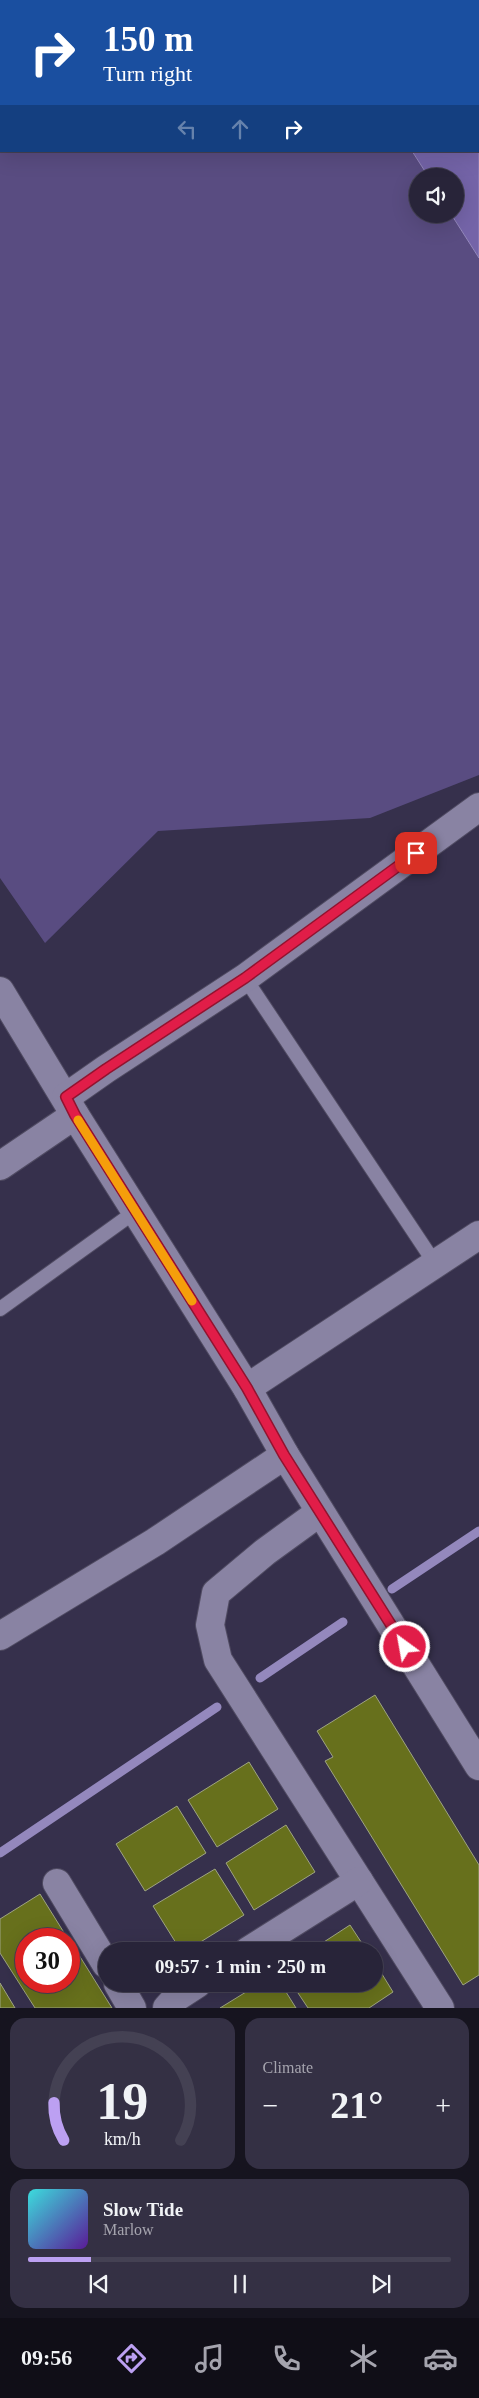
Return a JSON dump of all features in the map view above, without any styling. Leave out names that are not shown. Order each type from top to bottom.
[{"type":"street","points":[[0,1166],[71,1106],[106,1069],[245,978],[479,807]]},
{"type":"street","points":[[0,991],[247,1388],[284,1455],[479,1766]]},
{"type":"street","points":[[247,1388],[479,1235]]},
{"type":"street","points":[[0,1636],[154,1542],[284,1455]]},
{"type":"street","points":[[320,1512],[264,1552],[216,1592],[210,1625],[218,1660],[440,2008]]},
{"type":"street","points":[[262,1942],[359,1881]]},
{"type":"street","points":[[57,1883],[98,1951]]},
{"type":"street","points":[[123,1992],[132,2008]]},
{"type":"street","points":[[168,2008],[177,1997],[185,1992]]},
{"type":"lane","points":[[245,978],[436,1265]]},
{"type":"lane","points":[[0,1309],[136,1211]]},
{"type":"shaded area","points":[[0,152],[413,152],[423,168],[409,168],[409,223],[457,223],[479,258],[479,775],[370,818],[158,831],[45,943],[0,878]]},
{"type":"shaded area","points":[[413,152],[479,152],[479,258],[457,223],[464,223],[464,168],[423,168]]},
{"type":"building","points":[[375,1695],[479,1865],[479,1975],[463,1985],[325,1761],[333,1757],[317,1731]]},
{"type":"building","points":[[249,1762],[278,1809],[217,1847],[188,1800]]},
{"type":"building","points":[[177,1806],[206,1853],[145,1891],[116,1844]]},
{"type":"building","points":[[286,1825],[315,1872],[254,1910],[226,1863]]},
{"type":"building","points":[[215,1869],[244,1915],[200,1942],[175,1942],[153,1906]]},
{"type":"building","points":[[40,1894],[61,1928],[15,1928],[15,1977],[0,1953],[0,1919]]},
{"type":"building","points":[[350,1925],[361,1942],[324,1942]]},
{"type":"building","points":[[80,1957],[98,1986],[98,1992],[102,1992],[112,2008],[35,2008],[25,1993],[80,1993]]},
{"type":"building","points":[[383,1976],[393,1992],[369,2008],[308,2008],[297,1992],[383,1992]]},
{"type":"building","points":[[0,1983],[15,2008],[0,2008]]},
{"type":"building","points":[[246,1992],[286,1992],[296,2008],[220,2008]]},
{"type":"waterway","points":[[392,1589],[479,1531]]},
{"type":"waterway","points":[[260,1678],[343,1622]]},
{"type":"waterway","points":[[0,1853],[217,1707]]},
{"type":"slow traffic","points":[[78,1120],[192,1301]]},
{"type":"route","points":[[405,1647],[284,1455],[247,1388],[75,1115],[66,1097],[245,978],[416,853]]}]
